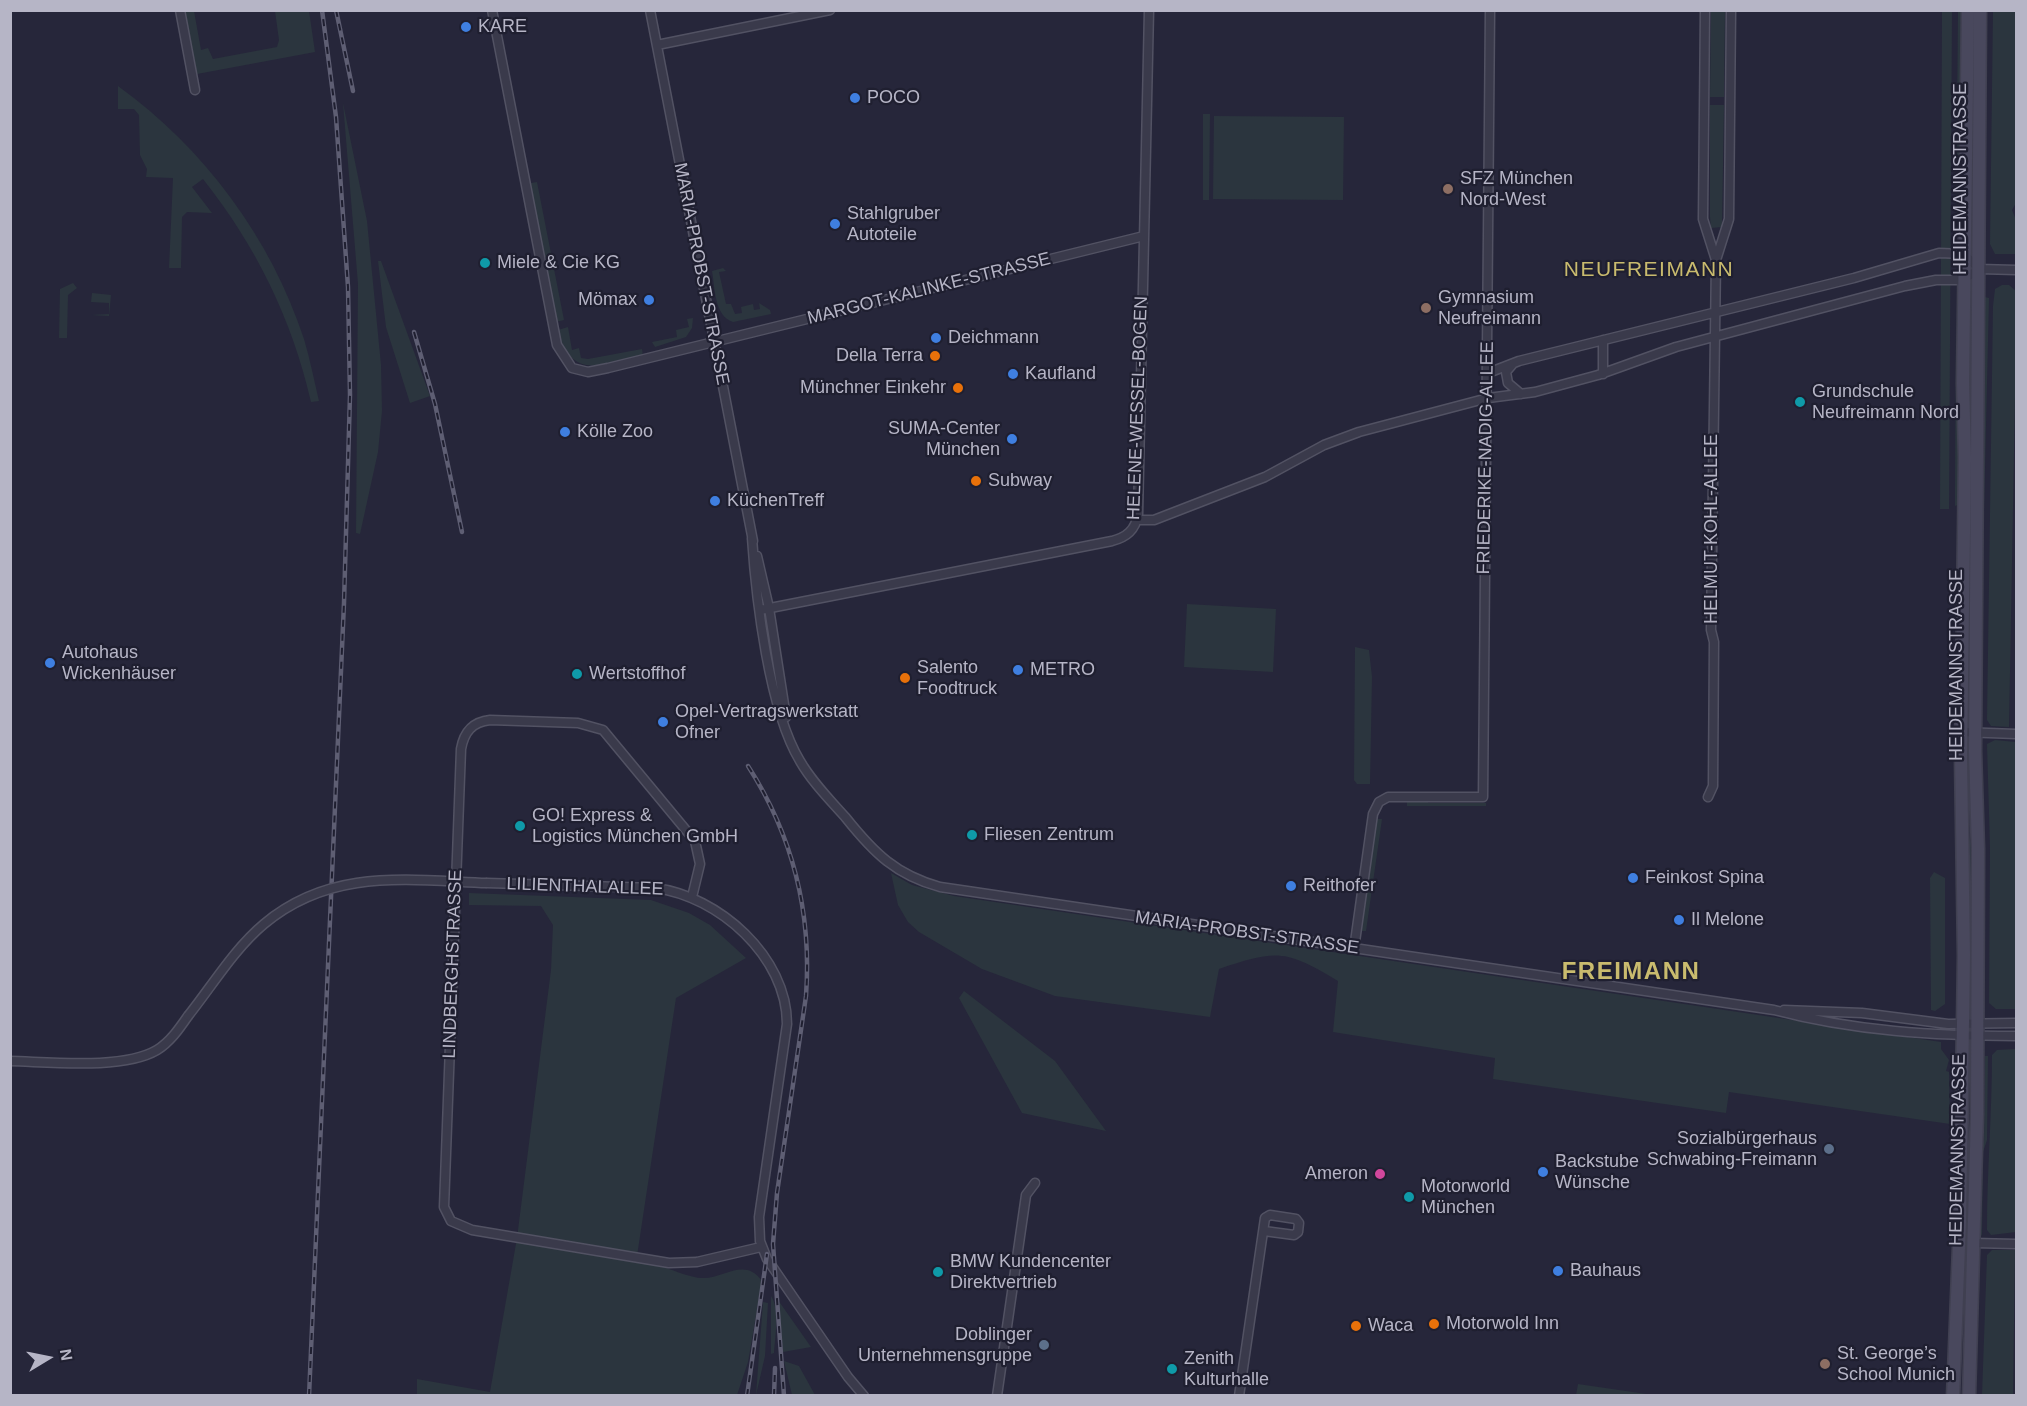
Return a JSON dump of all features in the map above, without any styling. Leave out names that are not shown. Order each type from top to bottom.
[{"type":"main road","name":"HEIDEMANNSTRASSE","points":[[1953,1395],[1957,1318],[1962,1030],[1961,732],[1965,468],[1963,280],[1968,10]]},
{"type":"main road","name":"HEIDEMANNSTRASSE","points":[[1968,1395],[1974,1243],[1977,1036],[1978,849],[1975,733],[1980,10]]},
{"type":"main road","points":[[1957,1318],[1972,1319]]},
{"type":"street","points":[[180,10],[195,90]]},
{"type":"street","name":"MARGOT-KALINKE-STRASSE","points":[[492,10],[551,318],[561,354],[572,368],[588,372],[1144,236]]},
{"type":"street","name":"MARIA-PROBST-STRASSE","points":[[650,10],[752,538],[769,608],[788,736]]},
{"type":"street","points":[[657,45],[830,10]]},
{"type":"street","name":"HELENE-WESSEL-BOGEN","points":[[760,610],[1112,541],[1128,535],[1137,520],[1149,10]]},
{"type":"street","name":"FRIEDERIKE-NADIG-ALLEE","points":[[1354,949],[1374,814],[1379,802],[1388,797],[1483,797],[1490,10]]},
{"type":"street","name":"HELMUT-KOHL-ALLEE","points":[[1705,10],[1703,219],[1716,260],[1711,630],[1714,642],[1713,786],[1708,797]]},
{"type":"street","name":"HELMUT-KOHL-ALLEE","points":[[1716,260],[1729,219],[1731,10]]},
{"type":"street","points":[[1488,373],[1513,364],[1604,340],[1911,263],[1939,253],[1964,254],[1978,269]]},
{"type":"street","points":[[1137,520],[1154,520],[1256,481],[1347,436],[1488,398],[1521,394],[1603,374],[1665,350],[1915,283],[1963,280],[1978,269],[2016,270]]},
{"type":"street","points":[[1603,374],[1604,340]]},
{"type":"street","points":[[1513,364],[1506,372],[1508,383],[1521,394]]},
{"type":"street","name":"MARIA-PROBST-STRASSE","points":[[752,538],[760,610],[778,705],[788,736],[800,761],[814,782],[860,836],[883,860],[915,880],[940,887],[1774,1010],[1847,1024],[1962,1030],[1977,1023],[2016,1023]]},
{"type":"street","name":"LINDBERGHSTRASSE","points":[[692,897],[700,864],[695,841],[603,730],[578,723],[490,720],[478,723],[467,731],[462,743],[461,761],[444,1207],[451,1221],[472,1230],[669,1263],[697,1262],[761,1246]]},
{"type":"street","points":[[1961,732],[2016,734]]},
{"type":"street","name":"LILIENTHALALLEE","points":[[10,1061],[113,1062],[138,1058],[163,1046],[263,924],[303,898],[341,885],[371,879],[655,888],[692,897],[722,916],[760,952],[775,972],[784,997],[786,1035],[759,1217],[761,1246],[848,1377],[864,1395]]},
{"type":"street","name":"MARIA-PROBST-STRASSE","points":[[1774,1010],[1862,1013],[1962,1030]]},
{"type":"street","points":[[1962,1030],[1977,1036],[2016,1036]]},
{"type":"street","points":[[997,1395],[1026,1195],[1035,1183]]},
{"type":"street","points":[[1239,1395],[1263,1231],[1265,1218],[1270,1215],[1296,1219],[1299,1223],[1298,1232],[1294,1235],[1263,1231]]},
{"type":"street","points":[[1974,1243],[2016,1244]]},
{"type":"shaded area","points":[[1952,10],[1949,509],[1940,509],[1942,11]]},
{"type":"shaded area","points":[[1964,10],[1959,235],[1956,234],[1958,11]]},
{"type":"shaded area","points":[[185,11],[194,11],[201,50],[208,48],[213,59],[277,47],[279,40],[275,11],[309,11],[315,52],[197,74]]},
{"type":"shaded area","points":[[1711,11],[1725,11],[1724,97],[1710,97]]},
{"type":"shaded area","points":[[1993,11],[2016,11],[2016,203],[2012,210],[2016,220],[2016,254],[1995,254],[1990,244]]},
{"type":"shaded area","points":[[118,86],[179,137],[231,198],[253,231],[290,302],[304,339],[319,401],[311,402],[294,342],[270,284],[240,230],[203,179],[192,187],[212,213],[187,212],[182,217],[181,268],[169,268],[173,178],[146,177],[147,169],[140,155],[139,115],[134,109],[118,109]]},
{"type":"shaded area","points":[[343,103],[367,221],[381,365],[382,411],[378,452],[360,534],[356,533],[358,284]]},
{"type":"shaded area","points":[[1710,105],[1724,105],[1722,227],[1711,228],[1710,217]]},
{"type":"shaded area","points":[[1203,114],[1210,114],[1209,200],[1203,200]]},
{"type":"shaded area","points":[[1214,116],[1344,117],[1343,200],[1213,199]]},
{"type":"shaded area","points":[[537,182],[564,320],[556,322],[530,188],[531,183]]},
{"type":"shaded area","points":[[378,261],[381,261],[430,396],[410,403],[386,327]]},
{"type":"shaded area","points":[[723,268],[726,271],[719,272],[726,304],[731,304],[735,314],[742,313],[741,307],[753,304],[754,310],[760,309],[759,303],[770,310],[771,314],[733,322],[727,319],[722,314],[716,300],[712,271]]},
{"type":"shaded area","points":[[73,283],[77,288],[68,295],[67,338],[59,338],[60,289]]},
{"type":"shaded area","points":[[2002,285],[2009,285],[2016,291],[2009,727],[1991,726],[1987,720],[1993,306],[1995,289]]},
{"type":"shaded area","points":[[92,293],[111,295],[109,316],[91,315],[109,314],[109,303],[91,302]]},
{"type":"shaded area","points":[[1967,297],[1973,297],[1971,709],[1969,709]]},
{"type":"shaded area","points":[[1985,297],[1989,298],[1982,597],[1981,389],[1985,373]]},
{"type":"shaded area","points":[[693,318],[692,328],[686,337],[655,347],[652,342],[677,337],[676,330],[689,327],[687,319]]},
{"type":"shaded area","points":[[1956,318],[1960,504],[1955,506],[1955,488]]},
{"type":"shaded area","points":[[568,327],[572,350],[579,348],[581,358],[588,359],[642,349],[643,356],[602,365],[590,366],[580,363],[571,357],[563,346],[558,330]]},
{"type":"shaded area","points":[[1187,604],[1276,609],[1273,672],[1184,667]]},
{"type":"shaded area","points":[[1355,647],[1369,650],[1372,677],[1370,784],[1357,784],[1354,780]]},
{"type":"shaded area","points":[[1995,740],[2016,742],[2016,1009],[1996,1009],[1989,1003],[1990,848],[1987,744]]},
{"type":"shaded area","points":[[1967,757],[1969,837],[1973,849],[1973,1002],[1972,922],[1967,908]]},
{"type":"shaded area","points":[[1407,800],[1428,800],[1428,803],[1486,803],[1486,806],[1407,806]]},
{"type":"shaded area","points":[[1377,819],[1382,819],[1366,931],[1360,931]]},
{"type":"shaded area","points":[[1934,872],[1945,878],[1945,1004],[1935,1011],[1931,1010],[1930,878]]},
{"type":"shaded area","points":[[891,873],[912,885],[954,896],[1941,1042],[1941,1049],[1949,1060],[1946,1071],[1949,1072],[1950,1124],[1729,1092],[1726,1113],[1493,1079],[1495,1058],[1333,1032],[1338,981],[1306,963],[1281,956],[1255,958],[1219,969],[1210,1017],[1055,996],[982,969],[919,932],[908,922],[898,905]]},
{"type":"shaded area","points":[[469,893],[651,900],[689,913],[710,925],[746,958],[676,998],[637,1256],[694,1277],[709,1278],[733,1271],[748,1270],[762,1281],[748,1362],[737,1395],[417,1396],[417,1379],[490,1392],[517,1238],[551,970],[553,925],[541,906],[469,905]]},
{"type":"shaded area","points":[[964,991],[1055,1061],[1106,1131],[1022,1113],[959,998]]},
{"type":"shaded area","points":[[2016,1049],[2016,1232],[1991,1235],[1987,1230],[1992,1055],[1997,1050]]},
{"type":"shaded area","points":[[1966,1056],[1969,1056],[1968,1210],[1970,1221],[1964,1310],[1962,1308]]},
{"type":"shaded area","points":[[1985,1056],[1988,1056],[1987,1140],[1983,1152],[1982,1236],[1979,1232],[1980,1151],[1984,1140]]},
{"type":"shaded area","points":[[1992,1250],[2015,1250],[2013,1395],[1982,1395],[1987,1255]]},
{"type":"shaded area","points":[[771,1296],[774,1302],[776,1324],[774,1353],[771,1354]]},
{"type":"shaded area","points":[[778,1300],[811,1347],[783,1352]]},
{"type":"shaded area","points":[[763,1302],[768,1303],[765,1356],[756,1395]]},
{"type":"shaded area","points":[[784,1361],[799,1366],[815,1395],[792,1395]]},
{"type":"shaded area","points":[[1578,1384],[1653,1395],[1576,1395]]},
{"type":"railway","points":[[309,1396],[344,603],[350,395],[348,287],[336,117],[322,10]]},
{"type":"railway","points":[[336,10],[353,91]]},
{"type":"railway","points":[[414,332],[435,404],[462,532]]},
{"type":"railway","points":[[748,766],[764,793],[788,848],[796,876],[806,935],[806,996],[777,1193],[773,1244],[784,1396]]},
{"type":"railway","points":[[747,1396],[767,1254]]},
{"type":"railway","points":[[774,1396],[775,1368]]},
{"type":"place","name":"KARE","points":[[466,27]]},
{"type":"place","name":"POCO","points":[[855,98]]},
{"type":"place","name":"SFZ München Nord-West","points":[[1448,189]]},
{"type":"place","name":"Stahlgruber Autoteile","points":[[835,224]]},
{"type":"place","name":"Miele & Cie KG","points":[[485,263]]},
{"type":"place","name":"Mömax","points":[[649,300]]},
{"type":"place","name":"Gymnasium Neufreimann","points":[[1426,308]]},
{"type":"place","name":"Deichmann","points":[[936,338]]},
{"type":"place","name":"Della Terra","points":[[935,356]]},
{"type":"place","name":"Kaufland","points":[[1013,374]]},
{"type":"place","name":"Münchner Einkehr","points":[[958,388]]},
{"type":"place","name":"Grundschule Neufreimann Nord","points":[[1800,402]]},
{"type":"place","name":"Kölle Zoo","points":[[565,432]]},
{"type":"place","name":"SUMA-Center München","points":[[1012,439]]},
{"type":"place","name":"Subway","points":[[976,481]]},
{"type":"place","name":"KüchenTreff","points":[[715,501]]},
{"type":"place","name":"Autohaus Wickenhäuser","points":[[50,663]]},
{"type":"place","name":"METRO","points":[[1018,670]]},
{"type":"place","name":"Wertstoffhof","points":[[577,674]]},
{"type":"place","name":"Salento Foodtruck","points":[[905,678]]},
{"type":"place","name":"Opel-Vertragswerkstatt Ofner","points":[[663,722]]},
{"type":"place","name":"GO! Express & Logistics München GmbH","points":[[520,826]]},
{"type":"place","name":"Fliesen Zentrum","points":[[972,835]]},
{"type":"place","name":"Feinkost Spina","points":[[1633,878]]},
{"type":"place","name":"Reithofer","points":[[1291,886]]},
{"type":"place","name":"Il Melone","points":[[1679,920]]},
{"type":"place","name":"Sozialbürgerhaus Schwabing-Freimann","points":[[1829,1149]]},
{"type":"place","name":"Backstube Wünsche","points":[[1543,1172]]},
{"type":"place","name":"Ameron","points":[[1380,1174]]},
{"type":"place","name":"Motorworld München","points":[[1409,1197]]},
{"type":"place","name":"Bauhaus","points":[[1558,1271]]},
{"type":"place","name":"BMW Kundencenter Direktvertrieb","points":[[938,1272]]},
{"type":"place","name":"Motorwold Inn","points":[[1434,1324]]},
{"type":"place","name":"Waca","points":[[1356,1326]]},
{"type":"place","name":"Doblinger Unternehmensgruppe","points":[[1044,1345]]},
{"type":"place","name":"St. George’s School Munich","points":[[1825,1364]]},
{"type":"place","name":"Zenith Kulturhalle","points":[[1172,1369]]},
{"type":"district","name":"NEUFREIMANN","points":[[1649,270]]},
{"type":"district","name":"FREIMANN","points":[[1631,972]]}]
